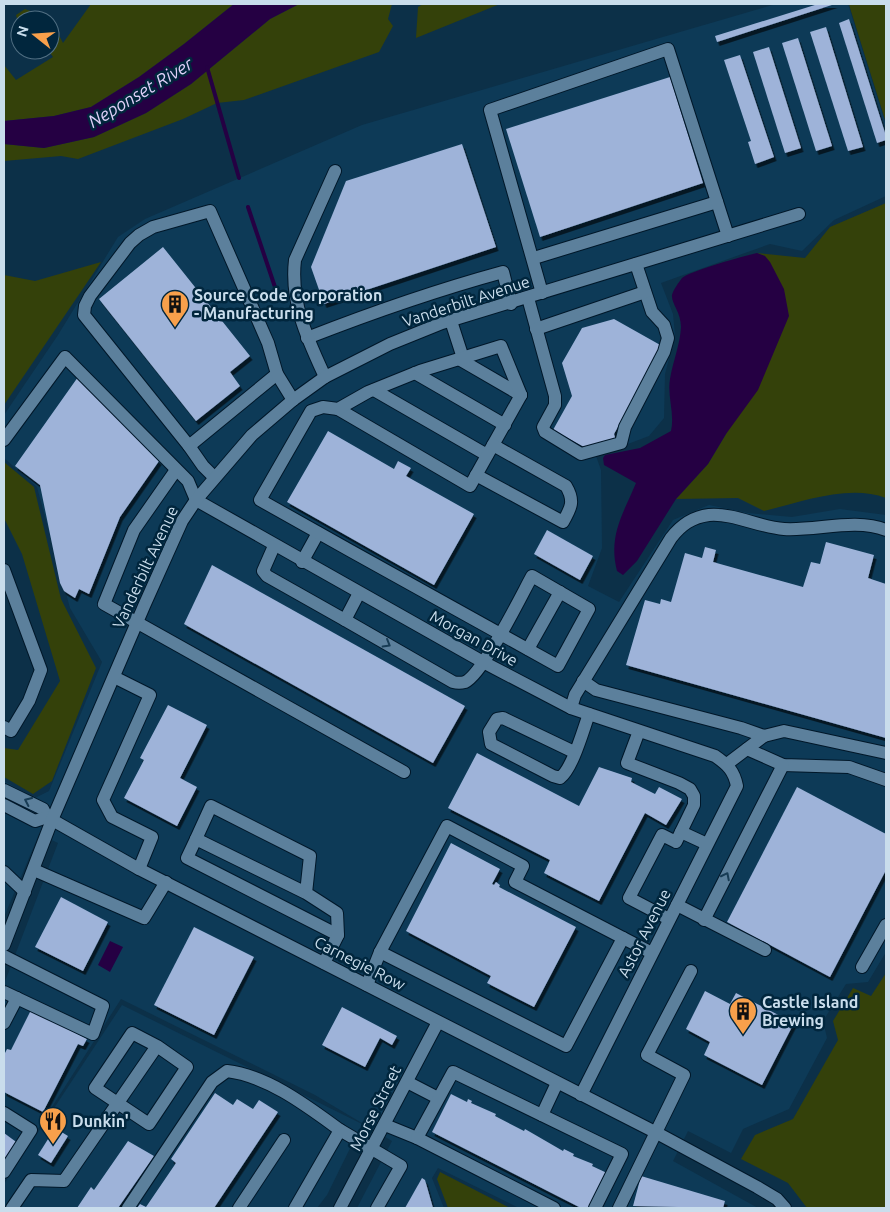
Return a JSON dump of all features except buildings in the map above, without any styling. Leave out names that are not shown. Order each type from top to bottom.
[{"type":"street","points":[[542,294],[534,258],[490,110],[668,49],[728,236]]},
{"type":"street","points":[[326,378],[308,338],[296,304],[293,276],[295,260],[335,171]]},
{"type":"street","points":[[534,258],[717,202]]},
{"type":"street","points":[[214,477],[202,466],[189,446],[84,316],[85,306],[90,296],[130,243],[139,236],[153,227],[210,210],[268,343],[277,374],[311,410]]},
{"type":"street","name":"Vanderbilt Avenue","points":[[4,945],[34,870],[50,819],[182,521],[214,477],[252,435],[297,397],[326,378],[390,344],[451,321],[798,214]]},
{"type":"street","points":[[528,298],[555,396],[555,405],[543,427],[545,432],[581,454],[621,443],[625,427],[664,352],[668,338],[664,325],[652,312],[636,264]]},
{"type":"street","points":[[308,338],[361,317],[460,284],[503,272],[511,304]]},
{"type":"street","points":[[536,330],[645,292]]},
{"type":"street","points":[[451,321],[461,359],[521,395]]},
{"type":"street","points":[[338,409],[374,390],[415,374],[501,346],[521,395]]},
{"type":"street","points":[[4,440],[65,357],[188,482],[196,500]]},
{"type":"street","points":[[189,446],[277,374]]},
{"type":"street","points":[[415,374],[505,425]]},
{"type":"street","points":[[374,390],[490,450],[566,486],[571,494],[573,505],[563,522],[476,475]]},
{"type":"street","points":[[274,546],[264,564],[263,571],[267,576],[453,682],[466,681],[483,662],[500,634],[532,576],[589,609],[558,666],[528,649],[500,634],[318,533],[260,500],[311,410],[323,406],[338,409],[470,486],[521,395]]},
{"type":"street","points":[[176,470],[134,530],[104,604],[404,772]]},
{"type":"street","name":"Morgan Drive","points":[[196,500],[302,562],[570,708],[715,756],[727,764]]},
{"type":"street","points":[[570,708],[575,694],[671,538],[682,524],[709,515],[732,517],[763,527],[786,529],[872,524],[886,530]]},
{"type":"street","points":[[302,562],[318,533]]},
{"type":"street","points":[[4,570],[41,670],[29,701],[11,731],[4,727]]},
{"type":"street","points":[[528,649],[560,592]]},
{"type":"street","points":[[345,620],[359,593]]},
{"type":"street","points":[[114,677],[150,695],[103,800],[112,817],[152,837],[139,869]]},
{"type":"street","points":[[583,682],[596,690],[741,728],[764,736]]},
{"type":"street","points":[[574,752],[503,718],[497,719],[489,732],[492,744],[560,778],[566,773],[589,714]]},
{"type":"street","points":[[639,731],[627,764],[679,783],[690,789],[694,796],[694,805],[676,842],[662,835],[629,898],[669,919]]},
{"type":"street","points":[[727,764],[764,736],[784,731],[886,752]]},
{"type":"street","points":[[747,749],[782,765],[848,767],[886,780]]},
{"type":"street","name":"Astor Avenue","points":[[581,1095],[737,786],[734,775],[727,764]]},
{"type":"street","points":[[704,920],[782,765]]},
{"type":"street","name":"Carnegie Row","points":[[4,790],[43,809],[50,819],[139,869],[655,1132],[757,1187],[776,1199],[785,1208]]},
{"type":"street","points":[[4,806],[35,821],[50,819]]},
{"type":"street","points":[[306,893],[310,856],[211,806],[187,858],[338,935]]},
{"type":"street","points":[[367,985],[380,952],[447,826],[523,866],[515,882],[652,953]]},
{"type":"street","points":[[681,832],[707,844]]},
{"type":"street","points":[[196,839],[306,893],[337,913],[338,935],[324,963]]},
{"type":"street","points":[[34,870],[144,918],[166,882]]},
{"type":"street","points":[[4,872],[25,892]]},
{"type":"street","points":[[677,905],[766,950]]},
{"type":"street","points":[[862,967],[886,925]]},
{"type":"street","points":[[380,952],[566,1046],[623,938]]},
{"type":"street","points":[[4,956],[103,1006],[93,1034],[4,992]]},
{"type":"street","points":[[619,1208],[684,1075],[648,1055],[691,971]]},
{"type":"street","points":[[4,1023],[17,998]]},
{"type":"street","name":"Morse Street","points":[[340,1208],[438,1022]]},
{"type":"street","points":[[132,1033],[157,1046],[187,1067],[149,1124],[117,1105],[95,1088],[132,1033]]},
{"type":"street","points":[[12,1208],[31,1180],[64,1182],[157,1046]]},
{"type":"street","points":[[128,1208],[212,1082],[227,1071],[245,1073],[304,1104],[340,1130],[401,1166],[377,1208]]},
{"type":"street","points":[[417,1138],[453,1072],[622,1154],[595,1208]]},
{"type":"street","points":[[407,1082],[438,1098]]},
{"type":"street","points":[[542,1115],[557,1083]]},
{"type":"street","points":[[4,1113],[31,1130],[4,1172]]},
{"type":"street","points":[[385,1125],[417,1138],[554,1208]]},
{"type":"street","points":[[295,1208],[340,1130]]},
{"type":"street","points":[[239,1208],[284,1140]]},
{"type":"shaded area","points":[[776,4],[848,4],[886,125],[886,196],[834,220],[802,251],[770,244],[661,283],[673,314],[675,335],[665,374],[664,418],[649,436],[596,456],[601,470],[602,548],[588,586],[619,602],[673,520],[709,505],[748,513],[792,517],[840,509],[886,515],[886,952],[868,982],[846,984],[823,1021],[827,1038],[789,1109],[743,1129],[731,1153],[688,1131],[673,1161],[758,1208],[519,1208],[438,1168],[432,1178],[444,1208],[357,1208],[392,1141],[315,1095],[121,999],[4,1182],[4,984],[58,843],[39,834],[4,917],[4,781],[35,798],[49,791],[102,662],[70,608],[37,487],[4,458],[4,415],[58,335],[118,237],[145,219],[362,125]]},
{"type":"shaded area","points":[[122,1005],[362,1124],[327,1195],[317,1208],[4,1208],[4,1184]]},
{"type":"green space","points":[[91,4],[234,4],[139,77],[91,107],[54,116],[4,121],[4,65],[16,80],[48,60],[60,60],[60,37],[63,43]]},
{"type":"green space","points":[[299,4],[392,4],[388,19],[393,26],[379,52],[244,100],[217,103],[183,119],[78,159],[61,156],[4,161],[4,144],[44,148],[94,137],[146,113],[191,84],[270,19]]},
{"type":"green space","points":[[423,4],[500,4],[416,38],[418,7]]},
{"type":"green space","points":[[849,4],[886,4],[886,123],[850,8]]},
{"type":"green space","points":[[886,203],[886,498],[871,494],[841,494],[809,499],[764,511],[738,498],[676,499],[708,464],[726,434],[765,256],[757,253],[805,258],[830,227]]},
{"type":"green space","points":[[101,262],[4,405],[4,275],[35,281]]},
{"type":"green space","points":[[4,462],[34,487],[61,599],[96,668],[52,781],[33,794],[4,777],[4,748],[18,750],[60,681],[22,554],[4,518]]},
{"type":"green space","points":[[886,973],[886,1208],[807,1208],[788,1183],[741,1159],[755,1135],[793,1119],[838,1040],[833,1021],[853,988],[871,996]]},
{"type":"green space","points":[[440,1172],[510,1208],[448,1208],[437,1179]]},
{"type":"water","name":"Neponset River","points":[[234,4],[299,4],[270,19],[191,84],[146,113],[94,137],[44,148],[4,144],[4,121],[54,116],[91,107],[139,77]]},
{"type":"water","points":[[757,253],[765,256],[770,262],[784,289],[789,316],[758,390],[726,434],[708,464],[676,499],[637,561],[623,575],[617,571],[614,547],[618,526],[636,483],[604,465],[603,458],[605,455],[640,448],[671,431],[672,418],[669,386],[681,327],[672,295],[682,278],[730,260]]},
{"type":"water","points":[[110,941],[123,947],[110,972],[98,965]]},
{"type":"waterway","points":[[207,67],[239,178]]},
{"type":"waterway","points":[[248,207],[277,293]]},
{"type":"place","name":"Source Code Corporation - Manufacturing","points":[[175,328]]},
{"type":"place","name":"Castle Island Brewing","points":[[743,1035]]},
{"type":"place","name":"Dunkin'","points":[[53,1145]]}]
